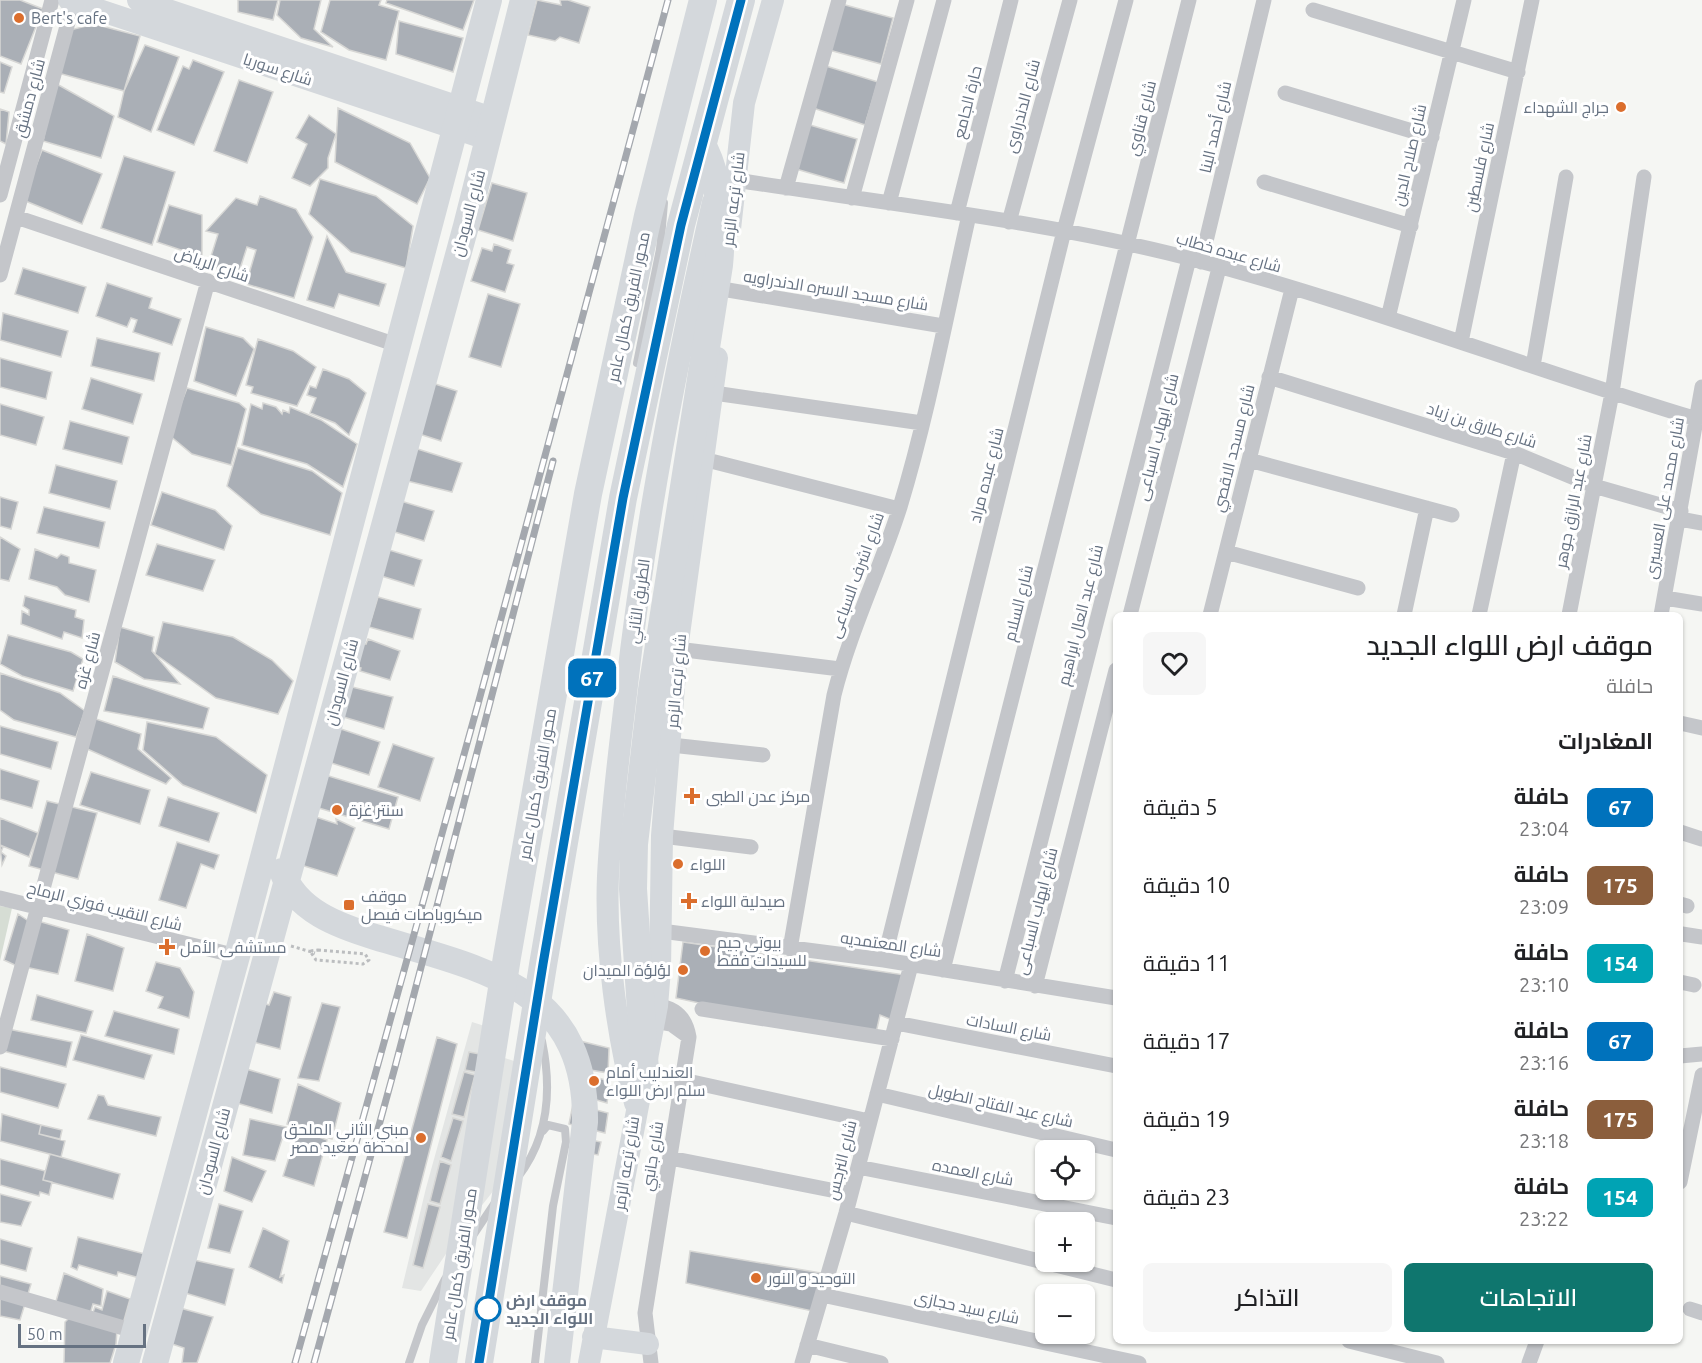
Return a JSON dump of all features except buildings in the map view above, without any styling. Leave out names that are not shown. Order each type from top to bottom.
[{"type":"highway","name":"محور الفريق كمال عامر","points":[[443,1363],[509,945],[588,494],[648,216],[703,0]]},
{"type":"highway","name":"محور الفريق كمال عامر","points":[[479,1363],[606,591],[665,297],[741,0]]},
{"type":"highway","points":[[645,1071],[633,889],[634,844],[652,690],[719,265],[719,195],[715,172],[703,146]]},
{"type":"main road","name":"شارع السودان","points":[[126,1363],[237,956],[489,0]]},
{"type":"main road","name":"شارع السودان","points":[[155,1363],[466,226],[523,0]]},
{"type":"main road","points":[[466,226],[444,260],[432,288],[289,797],[277,841],[277,856],[282,875],[292,891],[306,906],[325,918],[348,929],[461,963],[513,984],[550,1014],[567,1038],[581,1069],[585,1094],[585,1122],[557,1363]]},
{"type":"street","name":"شارع سوريا","points":[[67,0],[490,129]]},
{"type":"street","name":"شارع دمشق","points":[[0,195],[67,0]]},
{"type":"street","name":"شارع دمشق","points":[[0,275],[16,217],[67,0]]},
{"type":"street","name":"شارع سوريا","points":[[138,0],[457,118]]},
{"type":"street","name":"شارع ترعه الزمر","points":[[589,1363],[656,1013],[661,931],[662,836],[677,649],[714,393],[722,289],[744,103],[772,0]]},
{"type":"street","points":[[786,189],[839,0]]},
{"type":"street","points":[[852,198],[907,0]]},
{"type":"street","points":[[889,203],[944,0]]},
{"type":"street","name":"حارة الجامع","points":[[963,214],[1011,0]]},
{"type":"street","name":"شارع الدندراوى","points":[[1009,222],[1070,0]]},
{"type":"street","name":"شارع عبده مراد","points":[[884,960],[1064,231],[1126,0]]},
{"type":"street","name":"شارع قناوي","points":[[1128,244],[1189,0]]},
{"type":"street","name":"شارع أحمد البنا","points":[[1195,260],[1264,0]]},
{"type":"street","name":"شارع صلاح الدين","points":[[1388,318],[1464,0]]},
{"type":"street","name":"شارع فلسطين","points":[[1461,342],[1532,0]]},
{"type":"street","points":[[1313,10],[1518,72]]},
{"type":"street","points":[[1285,93],[1432,137]]},
{"type":"street","name":"الطريق الثاني","points":[[636,1108],[617,1021],[611,956],[608,879],[617,768],[634,617],[670,398],[727,143],[744,103]]},
{"type":"street","points":[[1533,366],[1566,177]]},
{"type":"street","name":"شارع عبد الرازق جوهر","points":[[1570,612],[1612,393],[1644,177]]},
{"type":"street","name":"شارع عبده خطاب","points":[[736,180],[1064,231],[1195,260],[1388,318],[1697,419]]},
{"type":"street","points":[[1264,182],[1411,226]]},
{"type":"street","name":"شارع اشرف السباعى","points":[[790,949],[840,669],[899,509],[922,423],[943,326],[963,214]]},
{"type":"street","name":"شارع الرياض","points":[[16,217],[397,345]]},
{"type":"street","name":"شارع السلام","points":[[943,970],[1128,244]]},
{"type":"street","name":"شارع عبد العال ابراهيم","points":[[1005,981],[1195,260]]},
{"type":"street","name":"شارع ايهاب السباعى","points":[[1131,612],[1219,268]]},
{"type":"street","name":"شارع غزه","points":[[0,1047],[208,281]]},
{"type":"street","name":"شارع مسجد الاسره الدندراويه","points":[[722,289],[943,326]]},
{"type":"street","name":"شارع مسجد الاقصي","points":[[1211,612],[1292,289]]},
{"type":"street","name":"شارع طارق بن زياد","points":[[1269,377],[1514,453],[1594,486],[1702,523]]},
{"type":"street","name":"شارع محمد على العسيرى","points":[[1662,612],[1680,515],[1697,444],[1697,419],[1702,387]]},
{"type":"street","points":[[714,393],[922,423]]},
{"type":"street","points":[[1480,612],[1514,453]]},
{"type":"street","points":[[703,459],[899,509]]},
{"type":"street","points":[[1248,460],[1452,515]]},
{"type":"street","points":[[1405,612],[1427,508]]},
{"type":"street","points":[[1226,552],[1358,588]]},
{"type":"street","points":[[1665,598],[1702,604]]},
{"type":"street","points":[[677,649],[840,669]]},
{"type":"street","name":"شارع ايهاب السباعى","points":[[1035,987],[1113,682]]},
{"type":"street","points":[[1683,724],[1702,728]]},
{"type":"street","points":[[671,744],[763,755]]},
{"type":"street","points":[[1683,833],[1702,839]]},
{"type":"street","points":[[662,836],[751,847]]},
{"type":"street","name":"شارع النقيب فوزي الرماح","points":[[0,898],[237,956]]},
{"type":"street","name":"شارع المعتمديه","points":[[661,931],[884,960],[1035,987],[1113,996]]},
{"type":"street","points":[[1683,934],[1702,937]]},
{"type":"street","name":"شارع النرجس","points":[[802,1363],[846,1213],[911,964]]},
{"type":"street","points":[[702,1009],[892,1038]]},
{"type":"street","name":"شارع جانبي","points":[[648,1346],[645,1313],[689,1038],[656,1013]]},
{"type":"street","name":"شارع السادات","points":[[896,1023],[1113,1065]]},
{"type":"street","points":[[1683,1056],[1702,1054]]},
{"type":"street","points":[[1683,1167],[1702,1075]]},
{"type":"street","points":[[683,1080],[869,1121]]},
{"type":"street","name":"شارع عبد الفتاح الطويل","points":[[877,1094],[1113,1149]]},
{"type":"street","points":[[670,1158],[851,1194]]},
{"type":"street","name":"شارع العمده","points":[[858,1167],[1113,1217]]},
{"type":"street","points":[[846,1213],[1113,1279]]},
{"type":"street","points":[[0,1292],[134,1331]]},
{"type":"street","name":"شارع سيد حجازى","points":[[822,1294],[1139,1363]]},
{"type":"street","points":[[593,1337],[648,1346]]},
{"type":"street","points":[[1361,1344],[1437,1363]]},
{"type":"street","points":[[1529,1363],[1536,1344]]},
{"type":"street","points":[[807,1346],[881,1363]]},
{"type":"lane","points":[[636,373],[660,249],[665,189],[665,152],[674,79],[695,0]]},
{"type":"lane","points":[[409,1363],[422,1325],[443,1281],[498,1199],[531,1161],[542,1132],[546,1116],[547,1072],[538,1016],[536,963],[561,802]]},
{"type":"lane","points":[[536,1363],[554,1206],[566,1142],[565,1129],[557,1125],[549,1125],[542,1132]]},
{"type":"path","points":[[270,941],[315,953]]},
{"type":"path","points":[[310,951],[365,954],[369,960],[363,964],[316,960],[310,951]]},
{"type":"shaded area","points":[[0,906],[12,908],[0,961]]},
{"type":"shaded area","points":[[472,1022],[491,1028],[496,1055],[535,1068],[498,1185],[460,1233],[421,1291],[402,1288],[426,1188]]},
{"type":"railway","points":[[295,1363],[478,704],[668,0]]},
{"type":"railway","points":[[314,1363],[395,1067],[553,461]]},
{"type":"bus line","name":"67","points":[[479,1363],[543,964],[623,498],[681,225],[741,0]]},
{"type":"place","name":"Bert's cafe","points":[[19,18]]},
{"type":"place","name":"جراج الشهداء","points":[[1621,107]]},
{"type":"place","name":"مركز عدن الطبى","points":[[692,796]]},
{"type":"place","name":"سنتر غزة","points":[[337,810]]},
{"type":"place","name":"اللواء","points":[[678,864]]},
{"type":"place","name":"صيدلية اللواء","points":[[689,901]]},
{"type":"place","name":"موقف ميكروباصات فيصل","points":[[349,905]]},
{"type":"place","name":"مستشفى الأمل","points":[[167,947]]},
{"type":"place","name":"بيوتى جيم للسيدات فقط","points":[[705,951]]},
{"type":"place","name":"لؤلؤة الميدان","points":[[683,970]]},
{"type":"place","name":"العندليب أمام سلم ارض اللواء","points":[[594,1081]]},
{"type":"place","name":"مبني الثاني الملحق لمحطة صعيد مصر","points":[[421,1138]]},
{"type":"place","name":"التوحيد و النور","points":[[756,1278]]},
{"type":"place","name":"موقف ارض اللواء الجديد","points":[[488,1309]]}]
